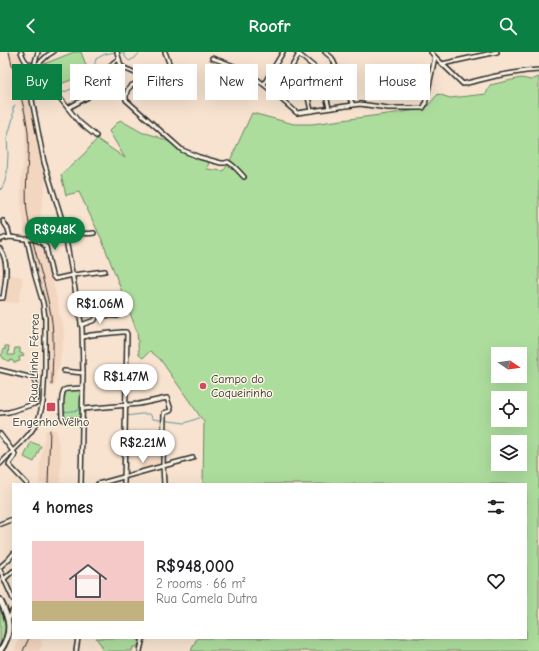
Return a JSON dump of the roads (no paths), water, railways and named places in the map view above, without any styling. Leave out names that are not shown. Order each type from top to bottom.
[{"type":"main road","points":[[0,600],[7,616],[9,626],[8,635],[0,651]]},
{"type":"street","points":[[21,52],[27,64]]},
{"type":"street","points":[[36,64],[35,60],[38,52]]},
{"type":"street","points":[[38,64],[53,52]]},
{"type":"street","points":[[165,52],[169,64]]},
{"type":"street","points":[[212,58],[246,72],[264,84],[283,52]]},
{"type":"street","points":[[325,52],[333,58],[353,105]]},
{"type":"street","points":[[431,52],[463,84],[496,76],[539,70]]},
{"type":"street","points":[[471,52],[475,56]]},
{"type":"street","points":[[442,64],[498,52]]},
{"type":"street","points":[[117,53],[121,66],[129,71],[143,76],[156,91],[156,93],[153,94],[146,88],[139,85],[132,86],[128,89],[126,100],[182,150],[199,157],[221,163],[228,162],[244,177]]},
{"type":"street","points":[[293,64],[298,53],[318,70],[329,108]]},
{"type":"street","points":[[283,100],[297,113],[360,104],[388,108],[424,107],[435,57]]},
{"type":"street","points":[[68,108],[88,97],[114,62],[119,59]]},
{"type":"street","points":[[32,100],[44,162],[65,232],[83,337],[81,483]]},
{"type":"street","points":[[61,100],[79,122],[96,136]]},
{"type":"street","points":[[308,100],[311,110]]},
{"type":"street","points":[[3,221],[10,236]]},
{"type":"street","points":[[0,234],[2,239],[10,236],[32,239],[65,232],[86,234],[94,233]]},
{"type":"street","name":"Rua Linha Férrea","points":[[0,464],[25,440],[38,421],[44,398],[45,318],[43,303],[35,276],[27,239]]},
{"type":"street","points":[[32,239],[44,243],[54,278],[105,271]]},
{"type":"street","points":[[0,249],[5,261],[6,273],[3,298],[0,298]]},
{"type":"street","points":[[0,281],[5,282]]},
{"type":"street","points":[[81,325],[94,320],[97,314],[117,316]]},
{"type":"street","points":[[83,337],[100,334],[126,333],[127,352],[124,483]]},
{"type":"street","points":[[0,370],[34,379],[36,383],[37,398],[36,403],[14,411],[0,413]]},
{"type":"street","points":[[64,371],[83,372]]},
{"type":"street","points":[[83,388],[67,388],[64,390],[62,395],[62,417],[64,420],[83,420]]},
{"type":"street","points":[[37,398],[44,398]]},
{"type":"street","points":[[83,408],[126,406],[166,398],[171,410],[165,412],[164,420],[164,483]]},
{"type":"street","points":[[0,434],[15,455],[9,465],[26,483]]},
{"type":"street","points":[[102,483],[193,458]]},
{"type":"street","points":[[0,524],[12,518]]},
{"type":"street","points":[[0,567],[12,555]]},
{"type":"street","points":[[0,570],[12,597]]},
{"type":"street","points":[[4,579],[12,572]]},
{"type":"street","points":[[8,621],[12,612]]},
{"type":"street","points":[[76,651],[78,639]]},
{"type":"street","points":[[141,651],[143,639]]},
{"type":"waterway","points":[[62,93],[77,86],[90,77],[93,72],[96,59],[105,54],[115,52]]},
{"type":"waterway","points":[[121,52],[123,52],[129,61],[135,58],[140,52]]},
{"type":"waterway","points":[[0,190],[7,173],[7,139],[13,118],[13,108],[15,105]]},
{"type":"waterway","points":[[64,412],[80,410]]},
{"type":"waterway","points":[[123,416],[150,414],[153,419],[185,423],[199,418]]},
{"type":"railway","points":[[9,52],[27,122],[28,152],[26,201],[32,238],[51,315],[53,341],[52,385]]},
{"type":"railway","points":[[48,483],[50,430]]},
{"type":"railway","points":[[23,651],[29,639]]},
{"type":"place","name":"Campo do Coqueirinho","points":[[203,386]]},
{"type":"place","name":"Engenho Velho","points":[[51,407]]}]
